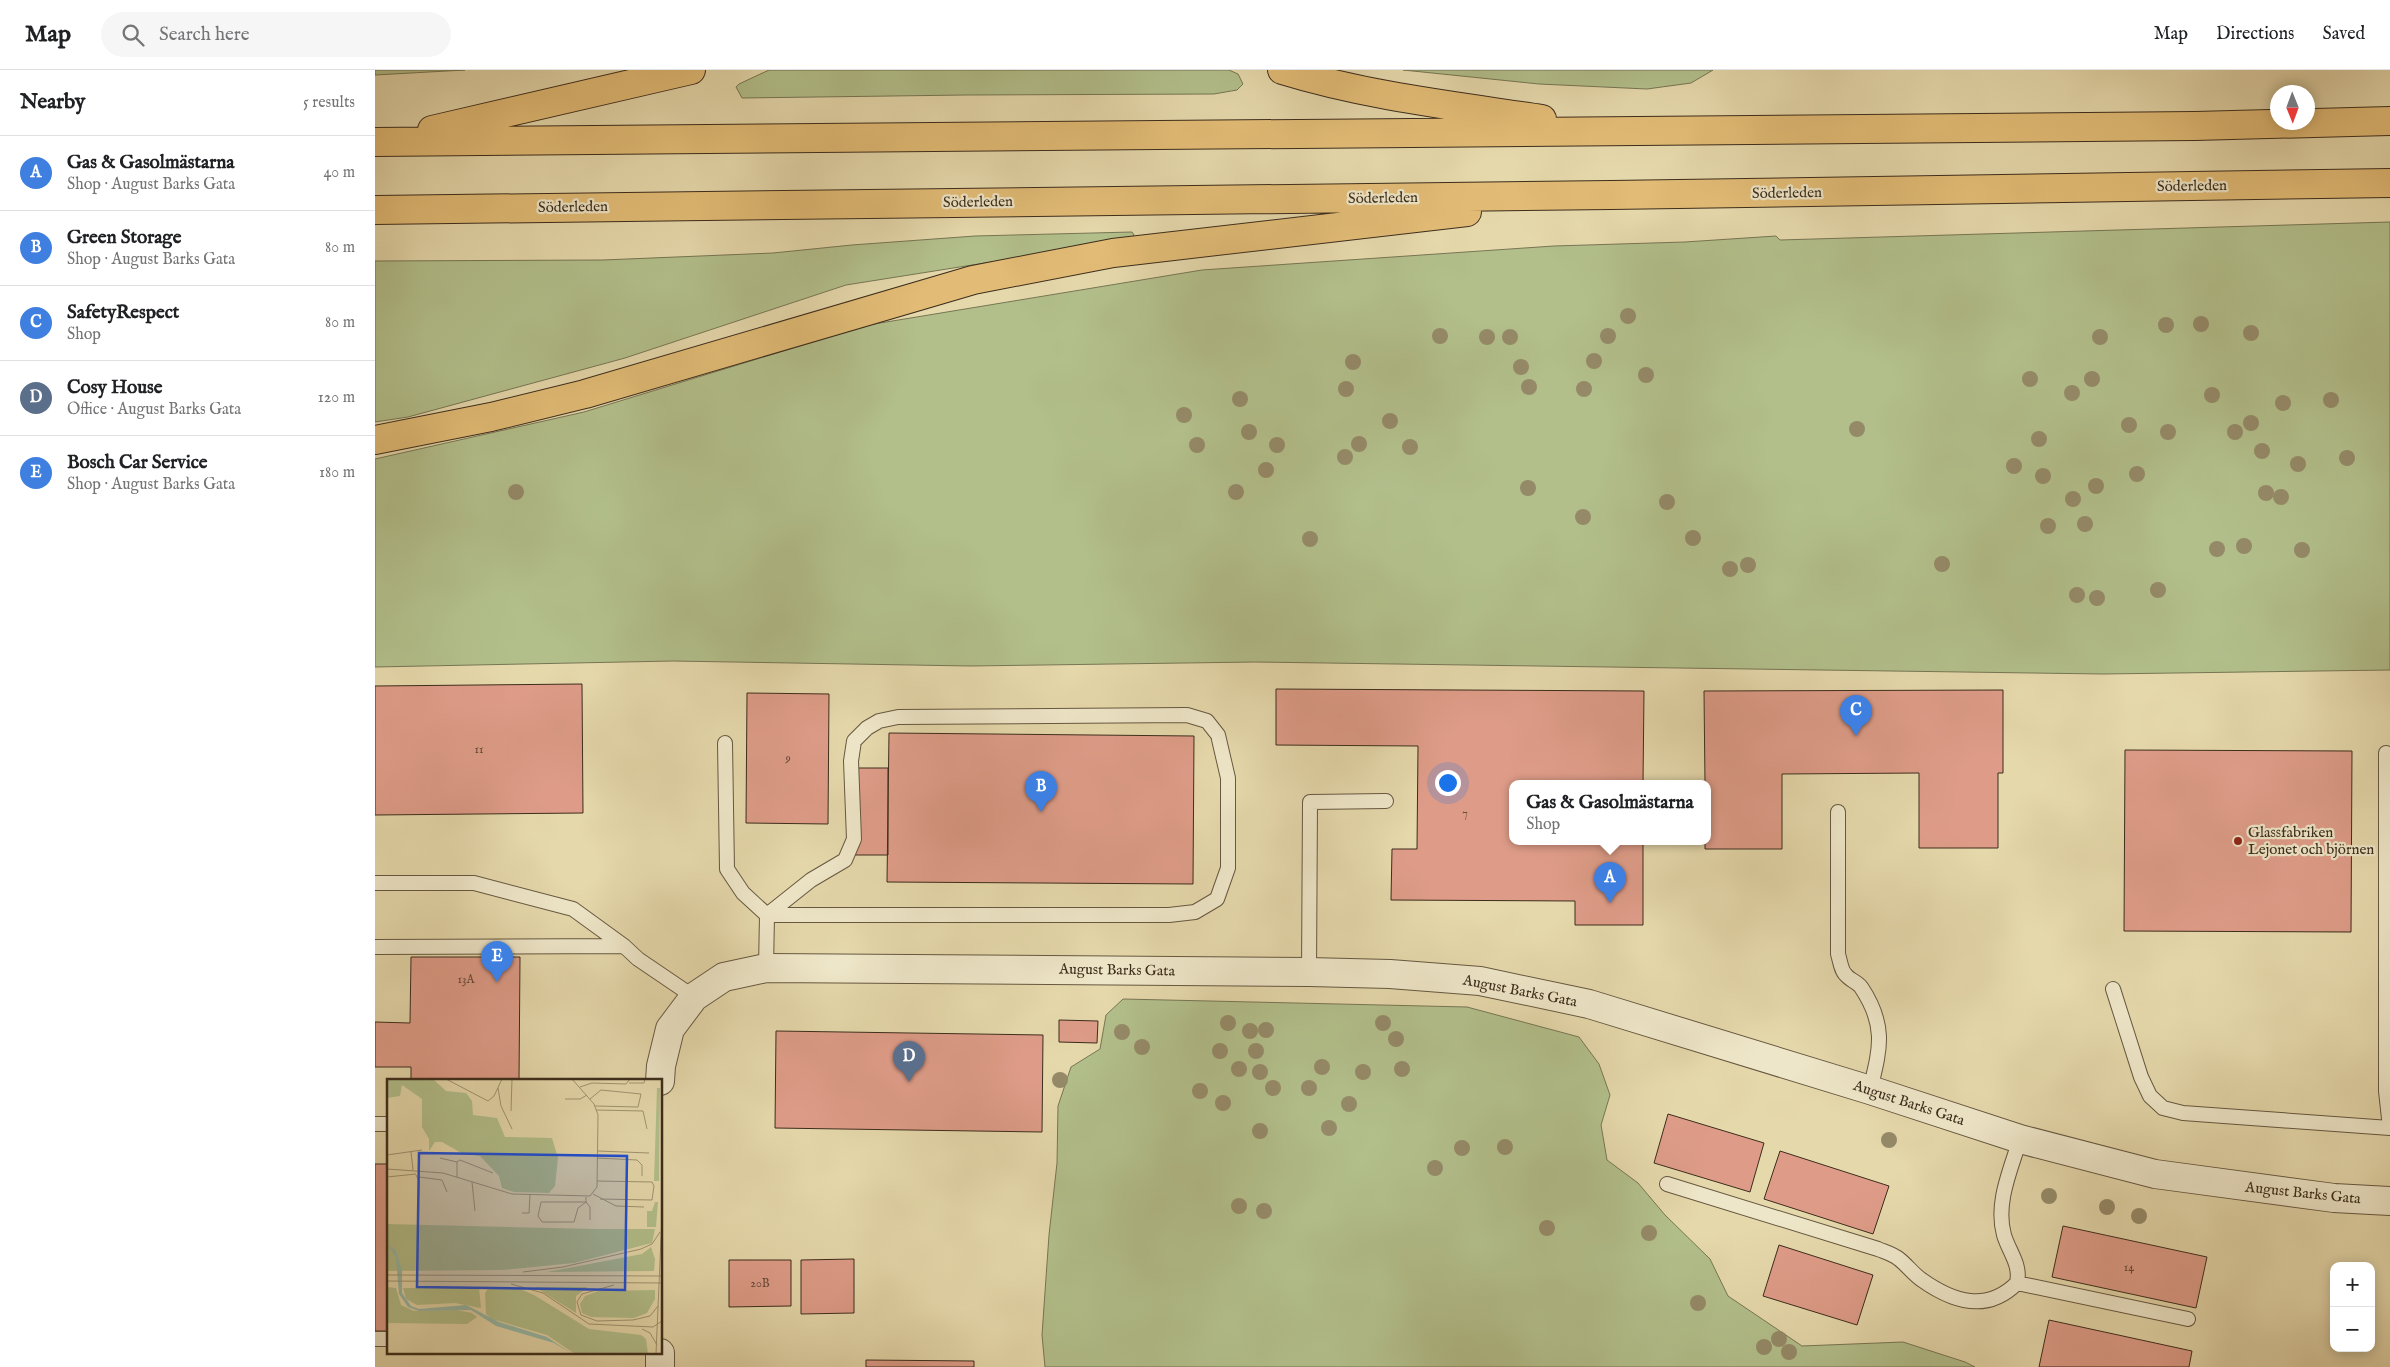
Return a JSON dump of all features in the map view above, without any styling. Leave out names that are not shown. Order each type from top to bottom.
[{"type":"highway","points":[[378,142],[691,70]]},
{"type":"highway","points":[[1282,70],[1309,78],[1415,100],[1622,131]]},
{"type":"highway","points":[[378,142],[2195,126],[2390,121]]},
{"type":"highway","name":"Söderleden","points":[[375,210],[1611,196],[2390,183]]},
{"type":"highway","points":[[375,440],[491,418],[585,394],[983,278],[1113,253],[1611,196]]},
{"type":"street","name":"August Barks Gata","points":[[660,1079],[661,1066],[670,1029],[694,998],[724,977],[766,968],[1390,974],[1489,983],[1589,1004],[1870,1090],[2020,1139],[2155,1174],[2334,1198],[2390,1201]]},
{"type":"street","points":[[660,1354],[660,1367]]},
{"type":"lane","points":[[725,743],[727,869],[743,893],[767,916],[1169,915],[1195,912],[1217,899],[1228,868],[1228,778],[1218,735],[1207,721],[1187,715],[898,717],[879,721],[867,728],[854,741],[851,761],[854,839],[845,860],[811,880],[767,916],[766,968]]},
{"type":"lane","points":[[2113,989],[2141,1077],[2150,1096],[2163,1108],[2183,1113],[2390,1128],[2385,1091],[2386,753]]},
{"type":"lane","points":[[1309,972],[1310,802],[1386,801]]},
{"type":"lane","points":[[1838,812],[1838,954],[1844,974],[1859,984],[1871,1004],[1881,1040],[1870,1090]]},
{"type":"lane","points":[[375,883],[474,883],[573,909],[624,946],[638,959],[694,998]]},
{"type":"lane","points":[[375,947],[624,946]]},
{"type":"lane","points":[[1667,1184],[1878,1249],[1898,1257],[1920,1279],[1957,1300],[1987,1301],[1999,1298],[2017,1283],[2019,1272],[2004,1235],[2002,1214],[2003,1193],[2020,1139]]},
{"type":"lane","points":[[2017,1283],[2188,1319]]},
{"type":"green space","points":[[375,70],[465,70],[375,75]]},
{"type":"green space","points":[[769,70],[1229,70],[1238,74],[1243,84],[1237,90],[1214,94],[742,98],[736,87]]},
{"type":"green space","points":[[1403,70],[1713,70],[1691,83],[1647,89],[1539,84]]},
{"type":"green space","points":[[2390,222],[2390,670],[2103,674],[1255,662],[971,666],[673,661],[375,667],[375,459],[584,412],[868,325],[1202,270],[1554,246],[1685,242],[1776,236],[1780,240]]},
{"type":"green space","points":[[1132,232],[1134,235],[1130,240],[846,285],[625,358],[408,417],[375,422],[375,261],[603,260],[773,253],[975,236]]},
{"type":"green space","points":[[1123,999],[1467,1007],[1579,1037],[1599,1064],[1610,1095],[1601,1125],[1607,1160],[1638,1183],[1665,1215],[1710,1259],[1728,1296],[1802,1346],[1903,1342],[1975,1367],[1045,1367],[1042,1335],[1049,1235],[1057,1163],[1058,1106],[1071,1067],[1100,1049],[1106,1015]]},
{"type":"building","points":[[582,684],[583,813],[375,815],[375,686]]},
{"type":"building","points":[[1276,689],[1644,691],[1643,780],[1509,780],[1509,845],[1643,845],[1643,925],[1575,925],[1575,901],[1391,900],[1392,849],[1417,849],[1418,746],[1276,745]]},
{"type":"building","points":[[2003,690],[2003,773],[1998,773],[1998,848],[1919,848],[1919,773],[1782,774],[1782,849],[1705,849],[1705,845],[1711,845],[1711,780],[1705,780],[1704,691]]},
{"type":"building","points":[[747,693],[829,694],[828,824],[746,823]]},
{"type":"building","points":[[889,733],[1194,736],[1193,884],[887,882]]},
{"type":"building","name":"Glassfabriken Lejonet och björnen","points":[[2125,750],[2352,751],[2351,932],[2124,931]]},
{"type":"building","points":[[856,768],[888,768],[888,855],[855,855]]},
{"type":"building","points":[[411,957],[520,957],[519,1079],[411,1079],[411,1067],[375,1067],[375,1022],[410,1023]]},
{"type":"building","points":[[1059,1020],[1098,1021],[1097,1043],[1059,1042]]},
{"type":"building","points":[[776,1031],[1043,1035],[1042,1132],[775,1128]]},
{"type":"building","points":[[1668,1114],[1764,1143],[1750,1192],[1654,1163]]},
{"type":"building","points":[[1780,1151],[1889,1186],[1873,1234],[1764,1199]]},
{"type":"building","points":[[375,1164],[387,1164],[387,1331],[375,1331]]},
{"type":"building","points":[[2063,1226],[2207,1257],[2196,1308],[2052,1277]]},
{"type":"building","points":[[1779,1245],[1873,1275],[1857,1325],[1763,1296]]},
{"type":"building","points":[[854,1259],[854,1313],[801,1314],[801,1260]]},
{"type":"building","points":[[729,1260],[791,1260],[791,1306],[729,1307]]},
{"type":"building","points":[[2049,1320],[2192,1351],[2189,1367],[2039,1367]]},
{"type":"building","points":[[866,1360],[974,1361],[974,1367],[866,1367]]},
{"type":"place","name":"SafetyRespect","points":[[1856,736]]},
{"type":"place","name":"Green Storage","points":[[1041,812]]},
{"type":"place","name":"Glassfabriken Lejonet och björnen","points":[[2238,841]]},
{"type":"place","name":"Gas & Gasolmästarna","points":[[1610,903]]},
{"type":"place","name":"Bosch Car Service","points":[[497,982]]},
{"type":"place","name":"Cosy House","points":[[909,1082]]}]
